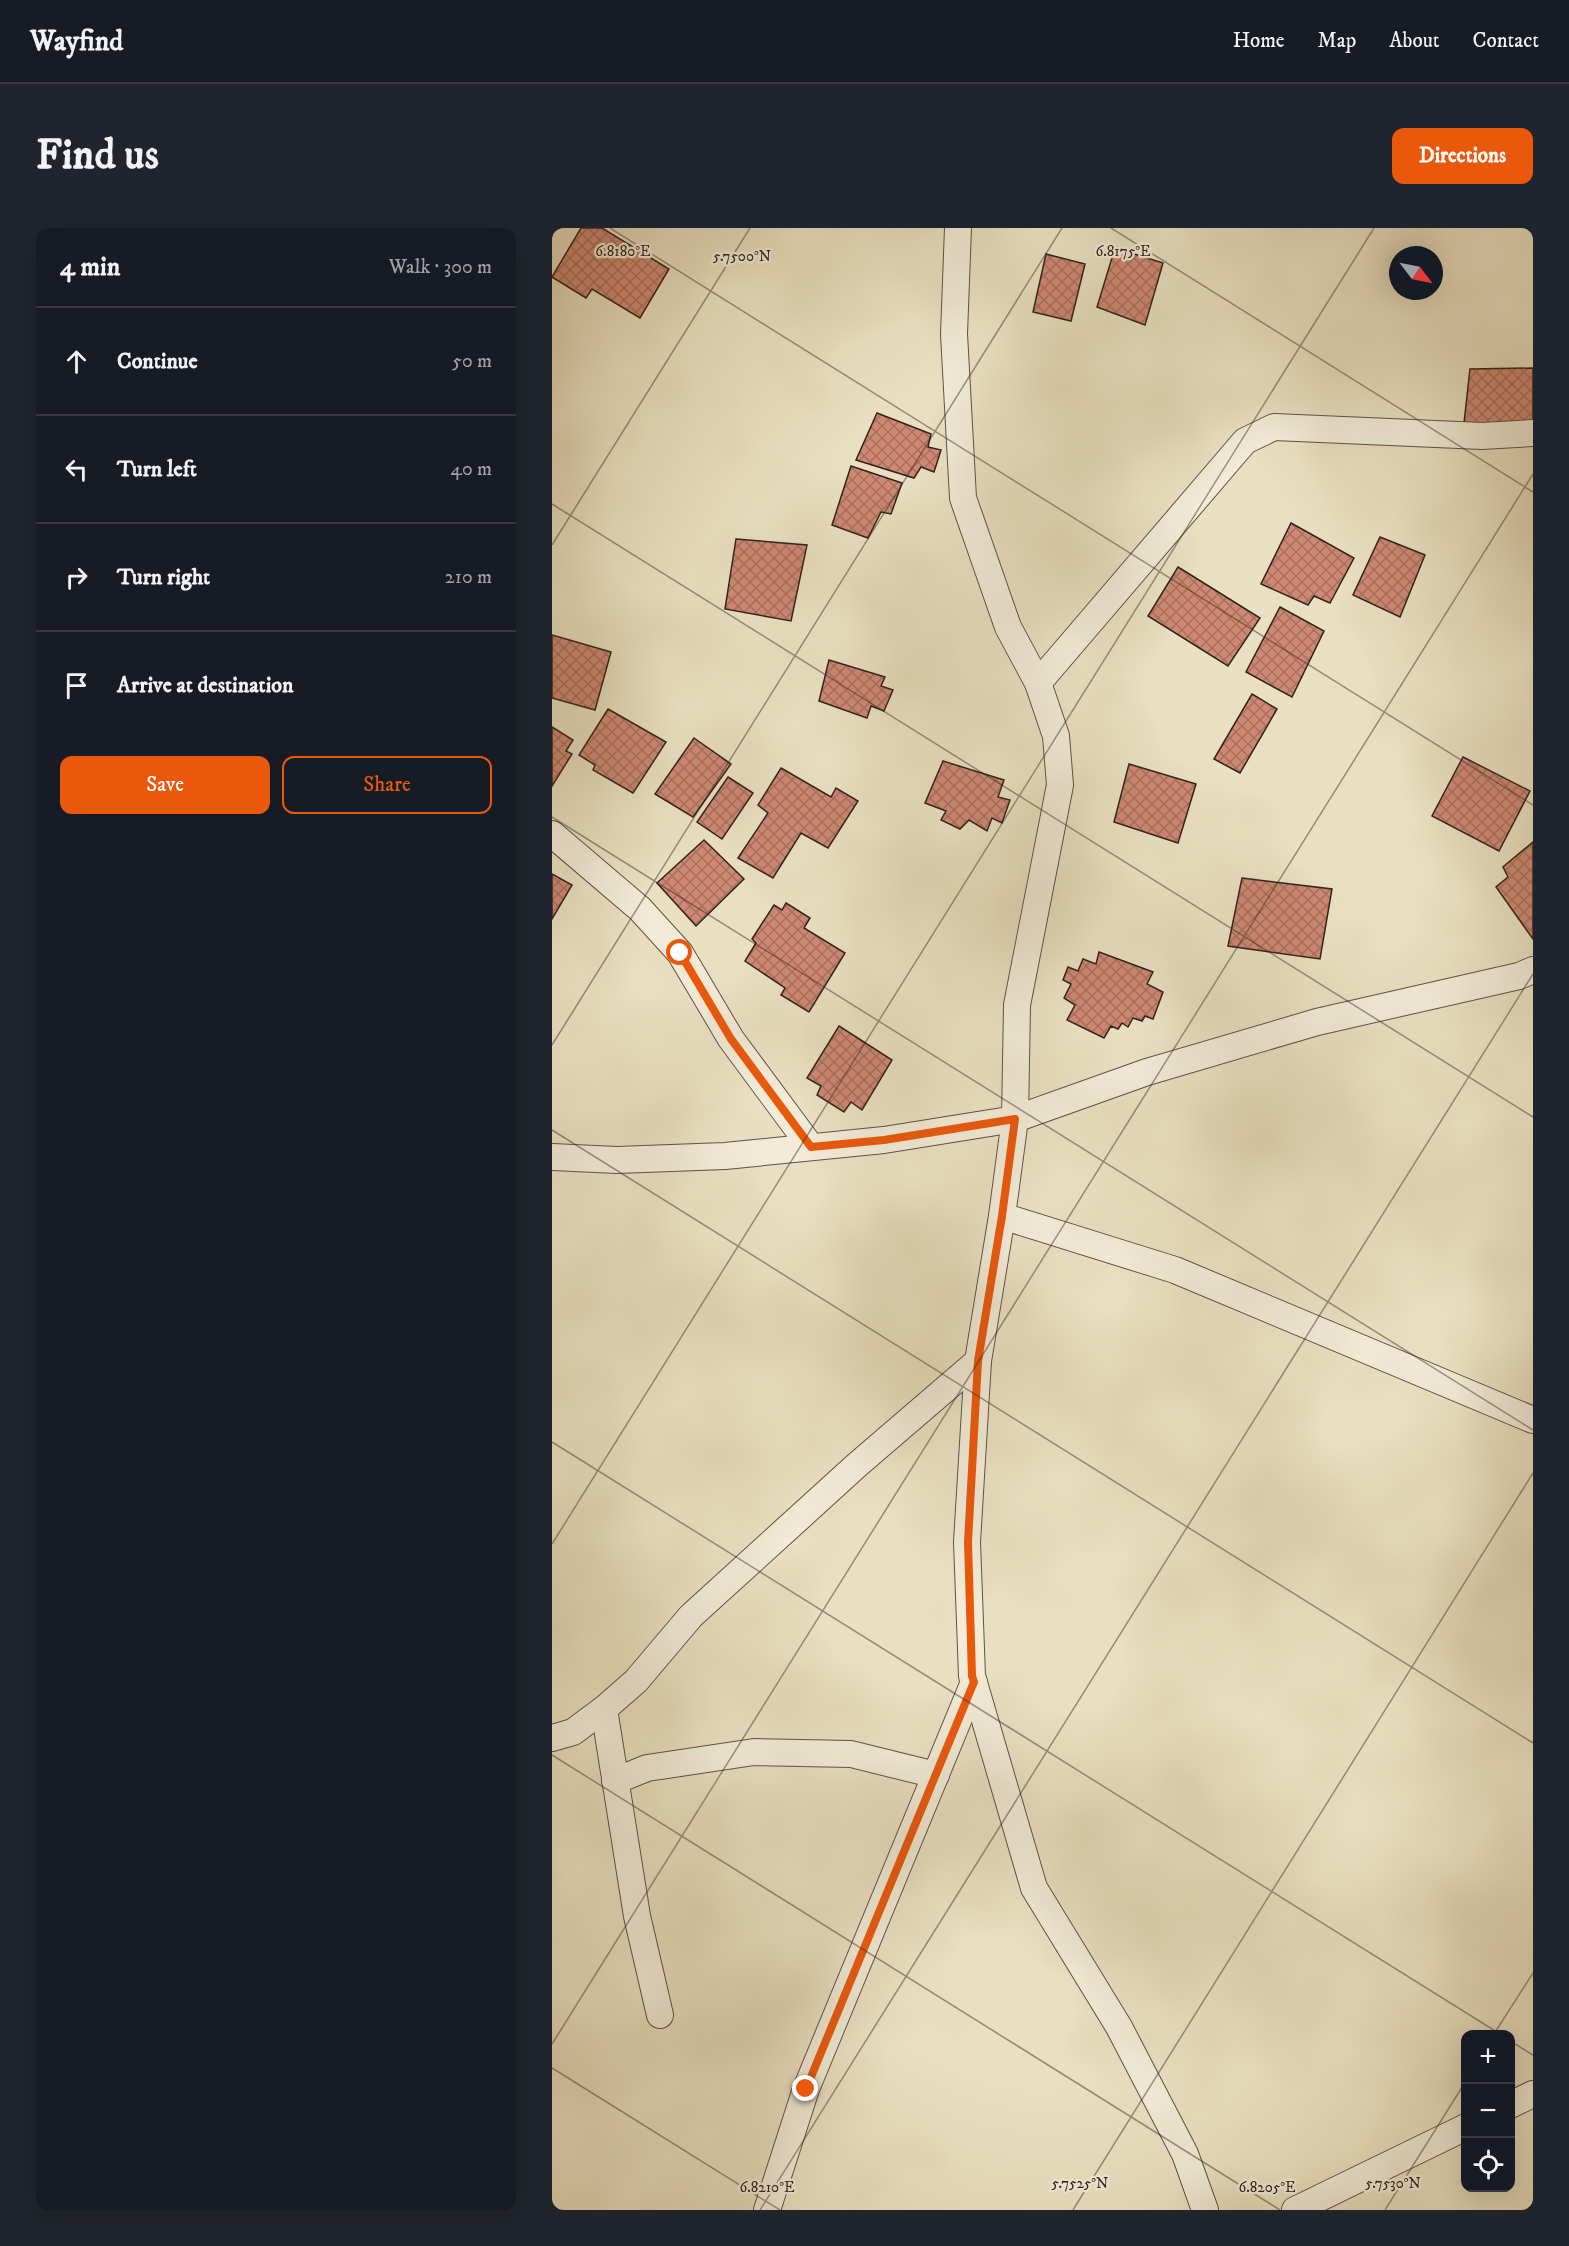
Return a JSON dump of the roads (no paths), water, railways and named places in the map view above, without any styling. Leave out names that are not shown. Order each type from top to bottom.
[{"type":"street","points":[[958,228],[954,334],[963,498],[1008,627],[1038,683],[1056,736],[1060,785],[1017,1005],[1015,1119],[1002,1216],[978,1361],[968,1542],[972,1676],[1034,1887],[1119,2027],[1185,2154],[1205,2210]]},
{"type":"street","points":[[1038,683],[1245,441],[1274,427],[1482,436],[1533,433]]},
{"type":"street","points":[[552,834],[640,909],[680,953],[731,1039],[811,1147]]},
{"type":"street","points":[[552,1157],[629,1160],[725,1156],[884,1140],[1015,1119],[1147,1072],[1317,1022],[1519,976],[1533,970]]},
{"type":"street","points":[[1002,1216],[1174,1270],[1533,1420]]},
{"type":"street","points":[[552,1738],[573,1732],[636,1681],[691,1616],[857,1465],[978,1361]]},
{"type":"street","points":[[767,2210],[806,2089],[974,1682]]},
{"type":"street","points":[[604,1709],[637,1916],[660,2015]]},
{"type":"street","points":[[615,1781],[647,1768],[754,1752],[851,1755],[936,1775]]},
{"type":"street","points":[[1515,2103],[1533,2094]]},
{"type":"street","points":[[1295,2210],[1461,2129]]}]
